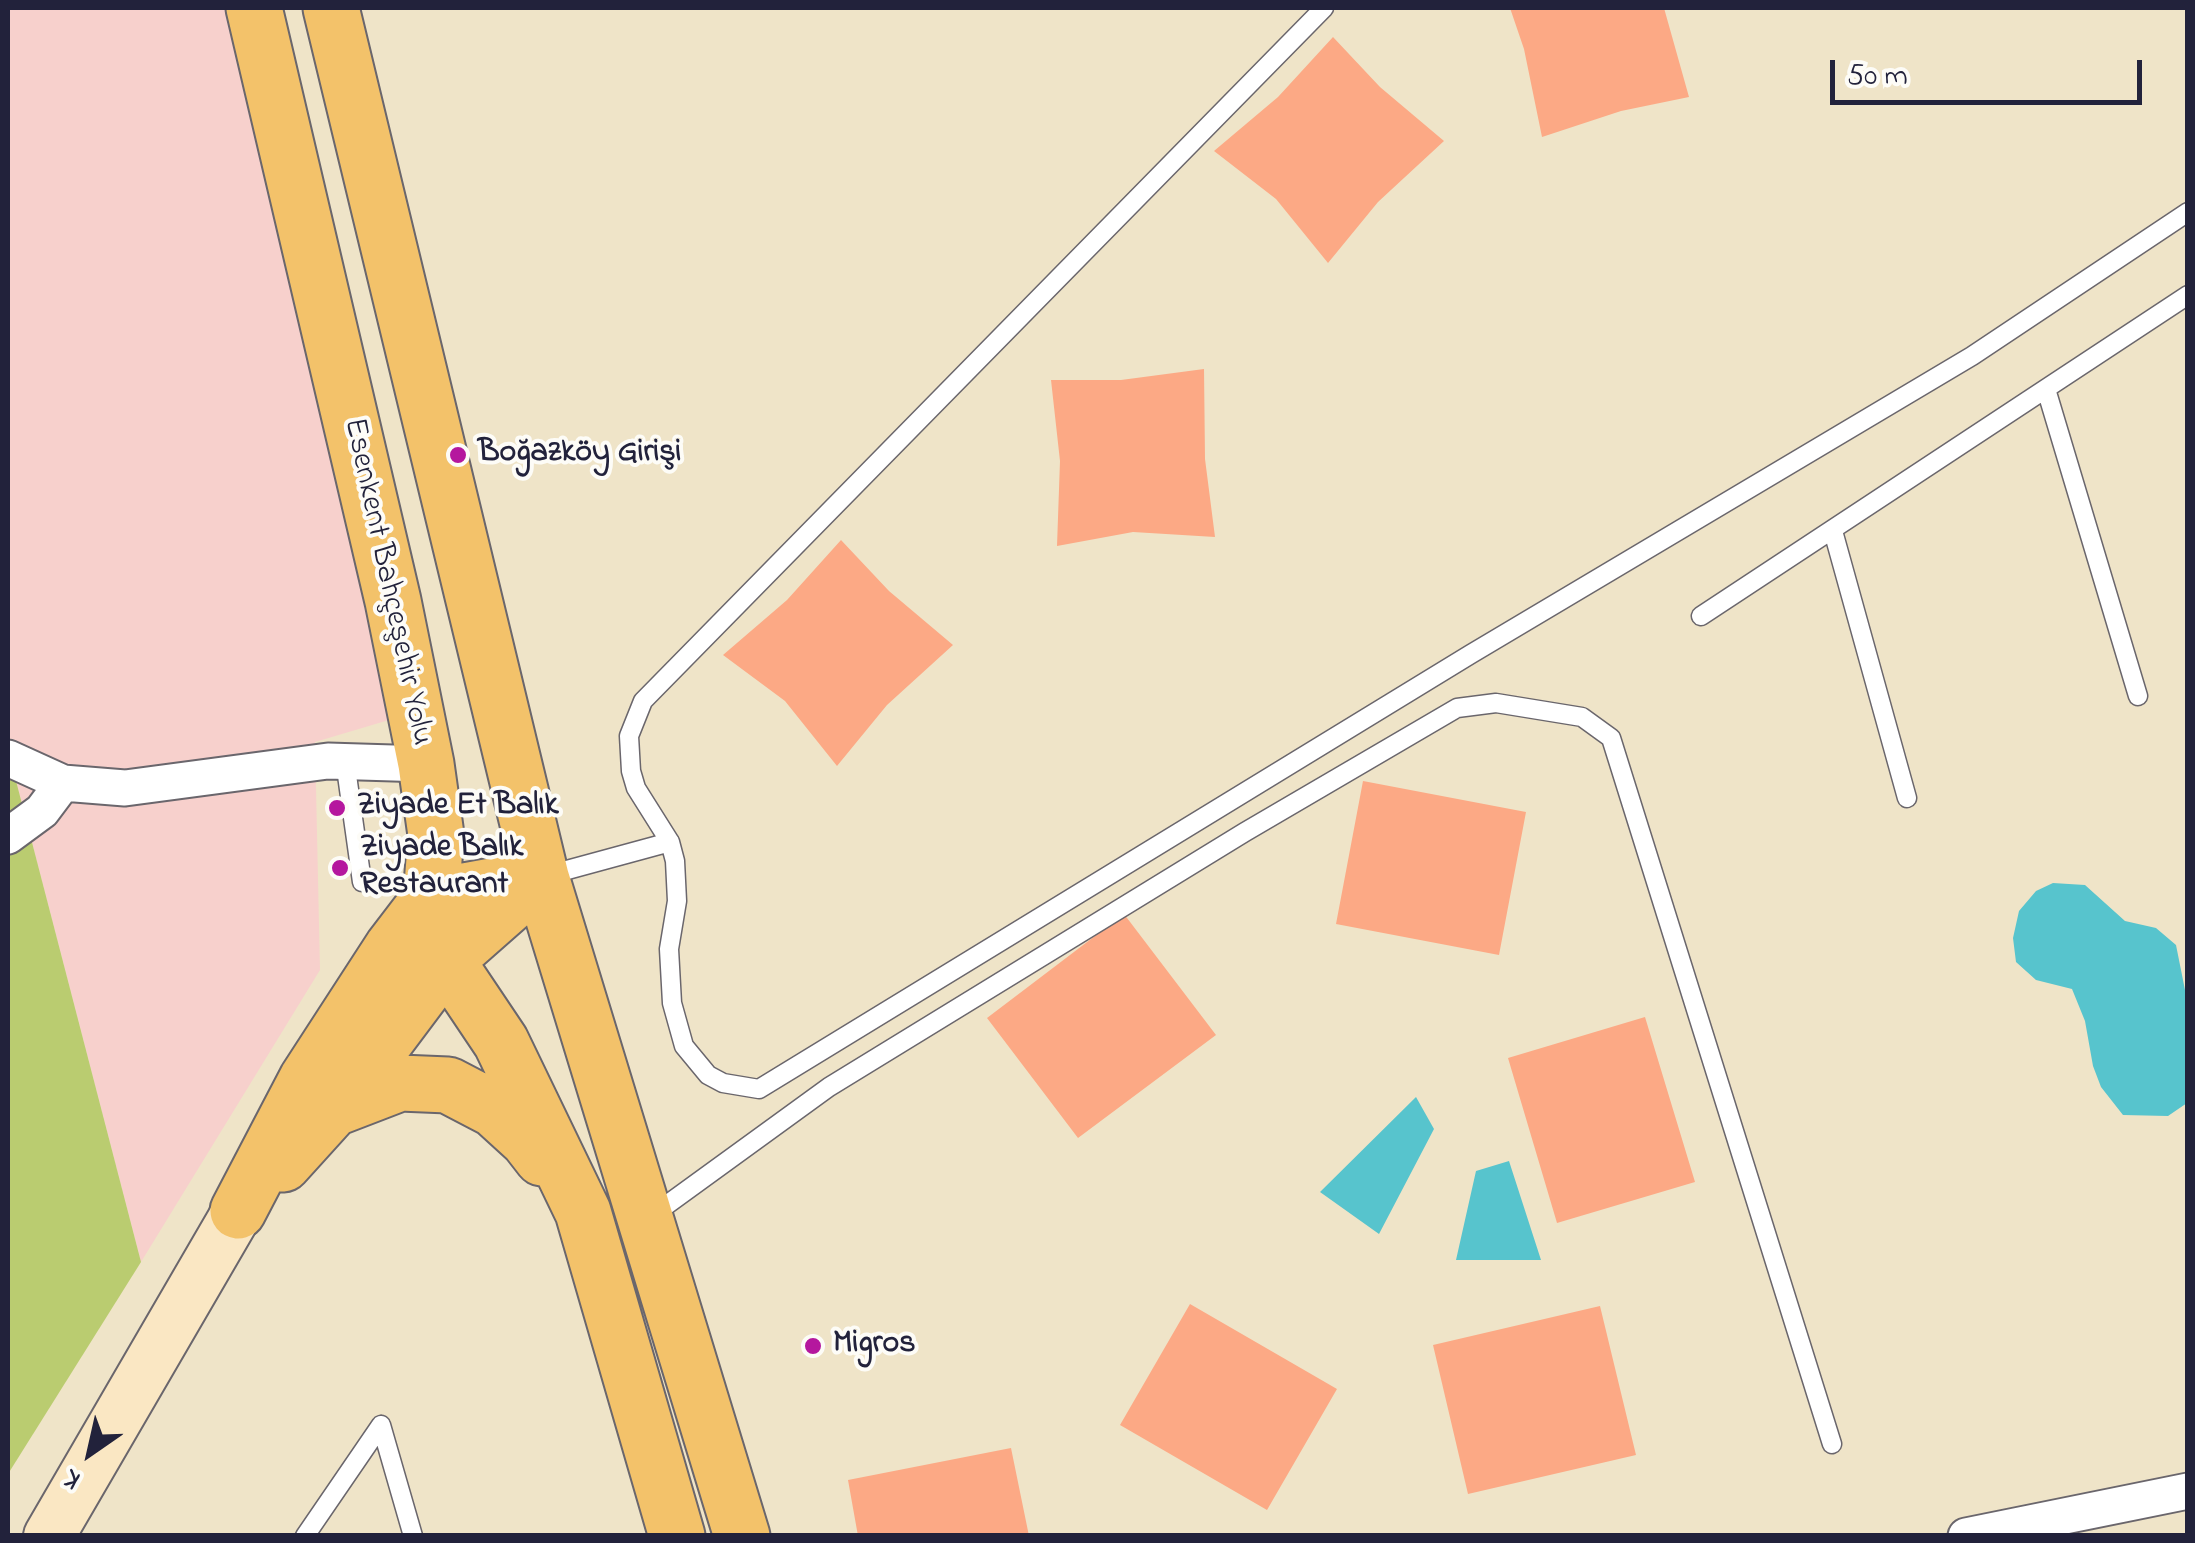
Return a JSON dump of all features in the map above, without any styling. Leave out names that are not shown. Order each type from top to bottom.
[{"type":"main road","name":"Esenkent Bahçeşehir Yolu","points":[[254,8],[393,601],[426,764],[436,835],[431,897],[446,960],[500,1042],[582,1212],[676,1536]]},
{"type":"main road","points":[[331,8],[541,877],[742,1536]]},
{"type":"main road","points":[[238,1212],[307,1079],[383,960],[431,897],[541,877]]},
{"type":"main road","points":[[238,1212],[335,1108],[446,960],[541,877]]},
{"type":"main road","points":[[335,1108],[400,1083],[433,1082],[462,1090],[494,1110],[528,1140],[582,1212]]},
{"type":"street","points":[[8,758],[64,783],[125,788],[344,762],[426,764]]},
{"type":"street","points":[[8,836],[42,811],[64,783]]},
{"type":"street","points":[[49,1536],[238,1212]]},
{"type":"street","points":[[1966,1536],[2188,1491]]},
{"type":"lane","points":[[1324,8],[643,701],[629,736],[631,771],[636,788],[670,842],[678,891],[669,976],[672,1003],[684,1046],[708,1075],[724,1083],[758,1088],[1454,664],[1972,356],[2188,212]]},
{"type":"lane","points":[[1701,616],[2188,295]]},
{"type":"lane","points":[[2046,389],[2138,696]]},
{"type":"lane","points":[[1833,531],[1907,798]]},
{"type":"lane","points":[[645,1220],[829,1088],[1244,832],[1457,708],[1496,703],[1582,717],[1611,738],[1832,1444]]},
{"type":"lane","points":[[344,762],[362,882]]},
{"type":"lane","points":[[541,877],[670,842]]},
{"type":"lane","points":[[305,1536],[381,1425],[413,1536]]},
{"type":"shaded area","points":[[8,8],[279,8],[416,712],[315,742],[320,970],[141,1262],[8,750]]},
{"type":"green space","points":[[8,750],[141,1262],[8,1474]]},
{"type":"water","points":[[2053,883],[2085,885],[2125,921],[2156,928],[2176,945],[2187,1000],[2187,1103],[2168,1116],[2123,1115],[2101,1087],[2085,1021],[2072,989],[2036,980],[2016,962],[2013,938],[2019,911],[2036,891]]},
{"type":"water","points":[[1416,1097],[1434,1129],[1379,1234],[1320,1192]]},
{"type":"water","points":[[1509,1161],[1541,1260],[1456,1260],[1476,1171]]},
{"type":"building","points":[[1510,8],[1664,8],[1689,97],[1621,111],[1542,137],[1524,49]]},
{"type":"building","points":[[1333,37],[1380,87],[1444,141],[1378,202],[1328,263],[1276,199],[1214,151],[1278,97]]},
{"type":"building","points":[[1204,369],[1205,459],[1215,537],[1133,532],[1057,546],[1060,461],[1051,380],[1121,380]]},
{"type":"building","points":[[841,540],[889,591],[953,645],[887,705],[837,766],[785,701],[723,655],[787,600]]},
{"type":"building","points":[[1363,781],[1526,812],[1499,955],[1336,924]]},
{"type":"building","points":[[1124,914],[1216,1035],[1078,1138],[987,1018]]},
{"type":"building","points":[[1645,1017],[1695,1182],[1557,1223],[1508,1058]]},
{"type":"building","points":[[1190,1304],[1337,1389],[1267,1510],[1120,1425]]},
{"type":"building","points":[[1600,1306],[1636,1455],[1468,1494],[1433,1345]]},
{"type":"building","points":[[1011,1448],[1029,1536],[858,1536],[848,1480]]},
{"type":"place","name":"Boğazköy Girişi","points":[[458,455]]},
{"type":"place","name":"Ziyade Et Balık","points":[[337,808]]},
{"type":"place","name":"Ziyade Balık Restaurant","points":[[340,868]]},
{"type":"place","name":"Migros","points":[[813,1346]]}]
